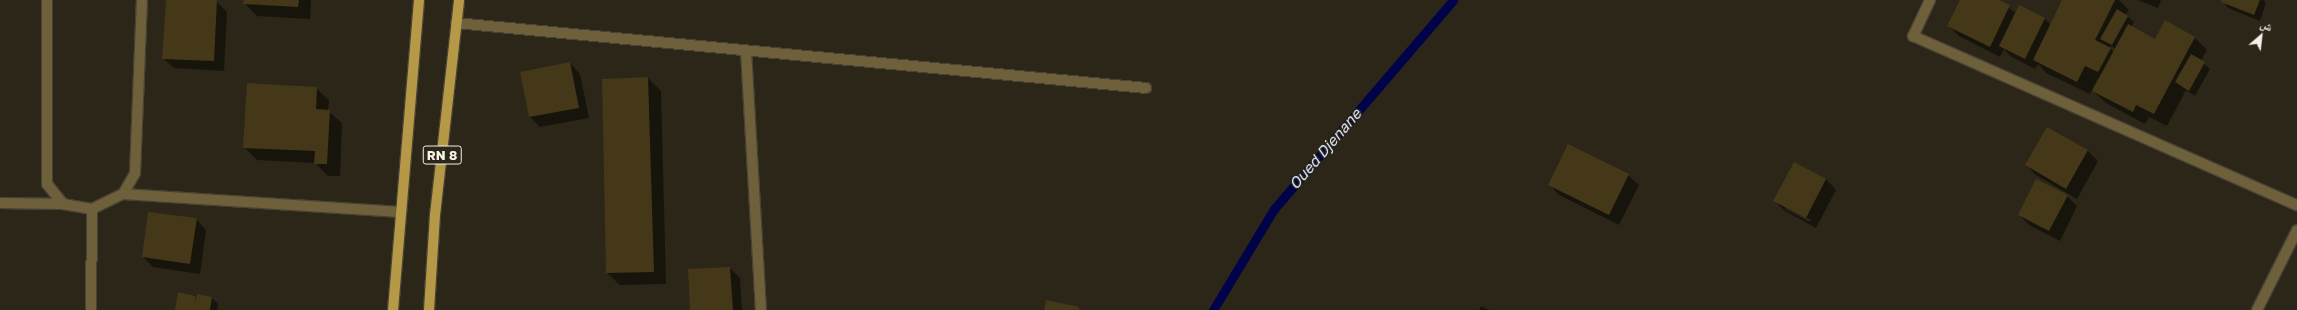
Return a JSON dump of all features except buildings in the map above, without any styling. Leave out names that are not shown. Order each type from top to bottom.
[{"type":"main road","name":"RN 8","points":[[392,310],[419,0]]},
{"type":"main road","name":"RN 8","points":[[429,310],[435,215],[459,0]]},
{"type":"street","points":[[47,0],[47,184],[63,204]]},
{"type":"street","points":[[123,194],[135,173],[142,0]]},
{"type":"street","points":[[1930,0],[1914,36],[2297,205]]},
{"type":"street","points":[[456,23],[1146,88]]},
{"type":"street","points":[[746,51],[761,310]]},
{"type":"street","points":[[0,203],[63,204],[92,210],[123,194],[400,212]]},
{"type":"street","points":[[91,310],[92,210]]},
{"type":"street","points":[[2257,310],[2297,230]]},
{"type":"waterway","name":"Oued Djenane","points":[[1213,310],[1274,209],[1453,0]]}]
